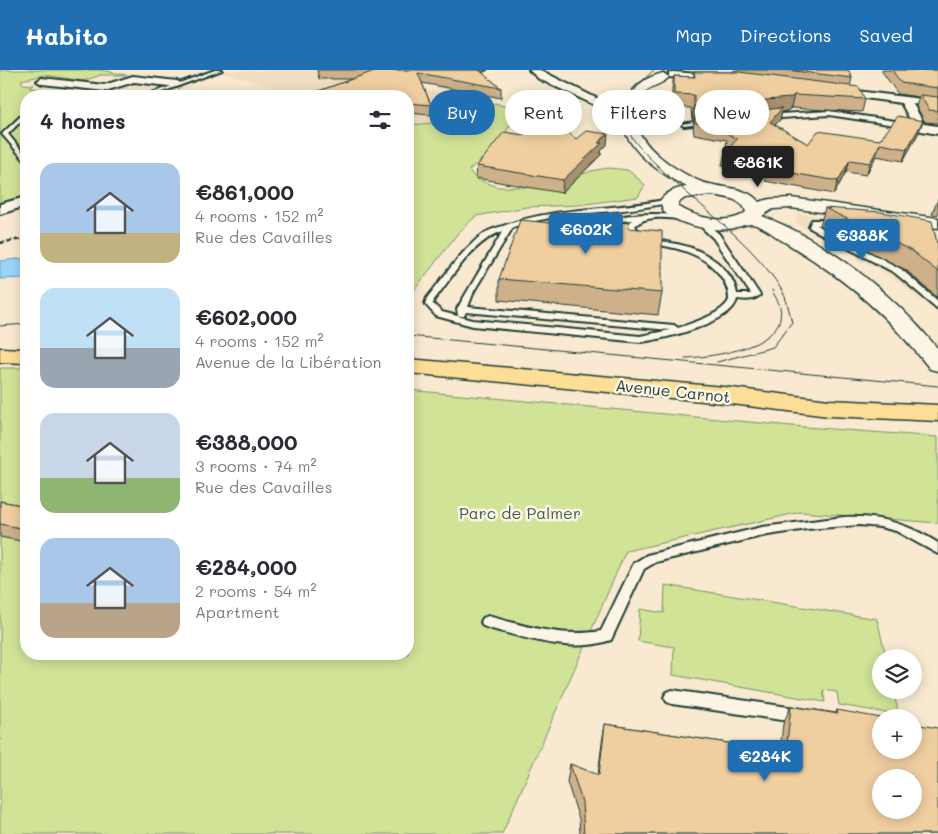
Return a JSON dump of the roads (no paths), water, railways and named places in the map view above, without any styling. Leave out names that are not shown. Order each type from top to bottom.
[{"type":"main road","points":[[0,347],[20,347]]},
{"type":"main road","points":[[0,356],[20,356]]},
{"type":"main road","name":"Avenue Carnot","points":[[414,367],[724,395],[829,408],[938,413]]},
{"type":"main road","name":"Avenue Carnot","points":[[414,377],[834,417],[938,420]]},
{"type":"main road","points":[[724,395],[938,407]]},
{"type":"main road","points":[[834,417],[882,423],[938,425]]},
{"type":"street","points":[[534,70],[543,77],[592,99]]},
{"type":"street","points":[[673,73],[650,82],[632,100],[628,111],[631,130],[644,149],[673,174],[688,184],[735,195],[793,199],[938,224]]},
{"type":"street","points":[[627,90],[635,78],[673,73],[737,78]]},
{"type":"street","points":[[42,81],[105,88],[133,79],[177,84]]},
{"type":"street","points":[[820,88],[938,103],[908,101],[820,88]]},
{"type":"street","points":[[908,101],[907,103],[920,127],[938,130]]},
{"type":"street","points":[[620,135],[629,150],[666,192],[670,208],[674,212],[693,220],[731,223],[754,214],[770,204],[791,203],[891,216]]},
{"type":"street","points":[[666,192],[711,190]]},
{"type":"street","points":[[735,195],[753,204],[754,214]]},
{"type":"street","points":[[0,209],[20,203]]},
{"type":"street","points":[[754,214],[819,253],[862,283],[904,323],[936,361]]},
{"type":"lane","points":[[162,90],[220,70]]},
{"type":"lane","points":[[769,117],[829,113],[920,127]]},
{"type":"lane","points":[[20,119],[5,134],[20,153]]},
{"type":"lane","points":[[644,218],[633,223],[631,226],[638,235],[689,250],[713,263],[731,285],[734,296],[732,304],[719,316],[646,339],[473,323],[439,314],[432,309],[430,300],[485,236],[536,218],[598,210],[666,192]]},
{"type":"lane","points":[[582,219],[598,210]]},
{"type":"lane","points":[[610,241],[609,221],[623,218],[693,220],[716,236],[756,295],[749,298],[734,296]]},
{"type":"lane","points":[[841,222],[822,221],[813,223],[816,229],[898,271],[938,306]]},
{"type":"lane","points":[[473,323],[460,314],[461,309],[510,226]]},
{"type":"lane","points":[[461,309],[681,329]]},
{"type":"lane","points":[[488,622],[564,641],[587,641],[606,636],[639,566],[652,558],[738,535],[799,524],[853,521],[887,524],[915,534],[938,549]]},
{"type":"lane","points":[[672,697],[815,718]]},
{"type":"water","points":[[20,259],[20,278],[0,279],[0,261]]},
{"type":"tram line","points":[[654,70],[637,87],[625,108],[625,124],[628,131],[653,161],[757,257],[783,293],[792,322],[773,347],[717,362]]},
{"type":"tram line","points":[[685,358],[745,348],[760,341],[772,332],[779,321],[780,307],[772,290]]},
{"type":"tram line","points":[[0,326],[20,324]]},
{"type":"tram line","points":[[414,337],[938,386]]},
{"type":"railway","points":[[0,243],[20,239]]},
{"type":"park label","name":"Parc de Palmer","points":[[520,513]]}]
